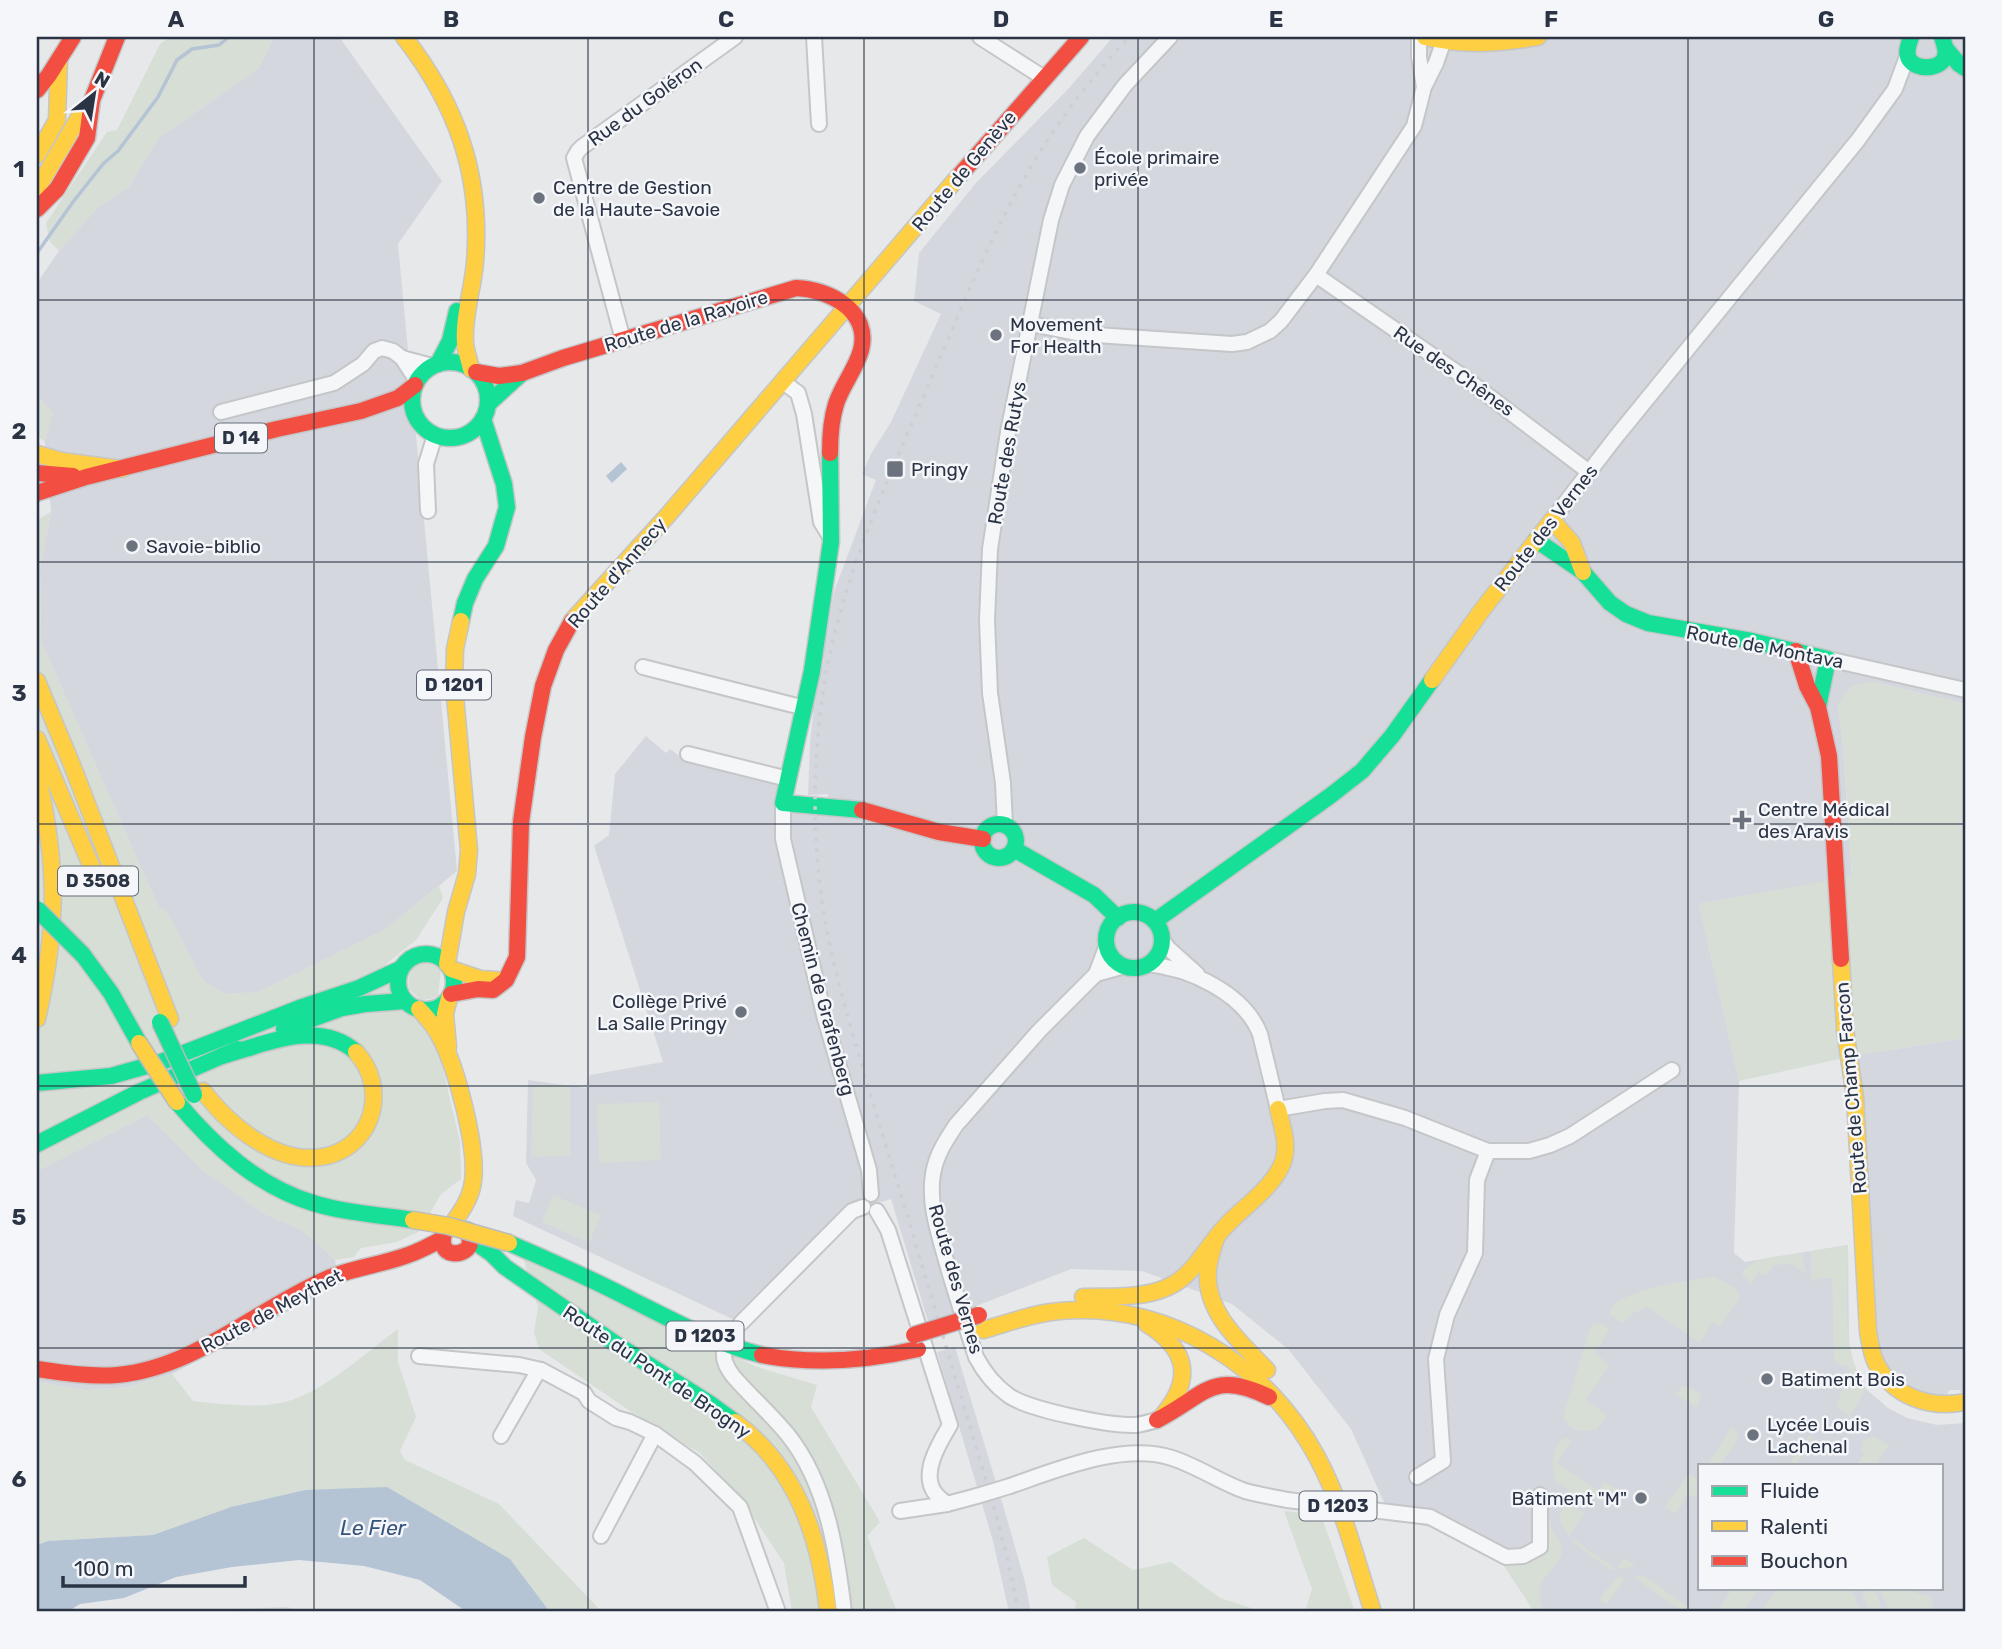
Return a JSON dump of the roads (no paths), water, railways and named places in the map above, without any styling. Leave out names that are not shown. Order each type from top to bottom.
[{"type":"main road","points":[[37,90],[43,74],[59,60],[73,37]]},
{"type":"main road","points":[[37,189],[88,109],[117,37]]},
{"type":"main road","points":[[390,37],[421,76],[438,105],[453,143],[463,195],[466,230],[462,283],[451,337],[435,365],[416,383],[404,417],[435,435],[455,438],[474,449],[498,469]]},
{"type":"main road","points":[[404,37],[423,60],[445,97],[468,159],[476,227],[474,274],[465,339],[473,371],[485,387],[486,411]]},
{"type":"main road","name":"Route de Genève","points":[[848,307],[1081,37]]},
{"type":"main road","points":[[1425,37],[1481,45],[1538,37]]},
{"type":"main road","points":[[1944,40],[1962,66]]},
{"type":"main road","points":[[1929,67],[1944,58],[1944,40]]},
{"type":"main road","points":[[1907,43],[1913,63],[1929,67],[1962,66]]},
{"type":"main road","points":[[37,155],[57,120],[59,60]]},
{"type":"main road","points":[[37,102],[43,74]]},
{"type":"main road","points":[[37,127],[57,93]]},
{"type":"main road","points":[[37,172],[64,126],[88,109]]},
{"type":"main road","points":[[37,206],[57,190],[87,138],[88,109]]},
{"type":"main road","name":"Route de la Ravoire","points":[[435,365],[458,363],[473,371],[499,376],[522,373],[796,288],[817,290],[848,307]]},
{"type":"main road","points":[[848,307],[861,325],[863,342],[859,357],[833,412],[831,538],[816,650],[783,803],[847,807],[962,839],[983,839]]},
{"type":"main road","name":"Route d'Annecy","points":[[506,980],[517,957],[522,822],[533,737],[543,686],[556,650],[580,611],[668,515],[848,307]]},
{"type":"main road","name":"Route de la Ravoire","points":[[455,438],[470,433],[486,411],[522,373]]},
{"type":"main road","name":"D 14","points":[[37,493],[86,477],[277,429],[362,411],[398,398],[416,383]]},
{"type":"main road","name":"D 14","points":[[362,411],[404,417]]},
{"type":"main road","name":"D 1201","points":[[449,966],[456,912],[465,884],[469,850],[454,685],[455,649],[460,618],[468,593],[496,546],[506,516],[507,497],[498,469],[486,411]]},
{"type":"main road","points":[[37,454],[62,461],[122,469]]},
{"type":"main road","name":"D 14","points":[[37,473],[86,477]]},
{"type":"main road","name":"Route des Vernes","points":[[1155,921],[1362,771],[1392,736],[1475,620],[1552,520]]},
{"type":"main road","name":"Route de Montava","points":[[1552,520],[1576,546],[1583,572]]},
{"type":"main road","name":"Route de Montava","points":[[1536,540],[1583,572],[1610,603],[1648,624],[1752,641],[1828,659]]},
{"type":"main road","name":"Route de Champ Farcon","points":[[1796,651],[1807,687],[1818,707],[1829,756],[1845,1030],[1855,1097],[1868,1331],[1872,1353],[1876,1365],[1899,1391],[1932,1404],[1965,1402]]},
{"type":"main road","name":"Route de Champ Farcon","points":[[1818,707],[1828,659]]},
{"type":"main road","points":[[37,681],[60,734],[136,935],[165,1020]]},
{"type":"main road","name":"D 3508","points":[[37,739],[109,906],[165,1020]]},
{"type":"main road","points":[[37,774],[49,829],[54,902],[51,953],[37,1019]]},
{"type":"main road","points":[[993,826],[1005,826],[1012,830],[1016,837],[1014,849],[1007,856],[993,857],[985,850],[983,839],[986,831],[993,826]]},
{"type":"main road","points":[[1014,849],[1094,895],[1118,918]]},
{"type":"main road","name":"D 1203","points":[[37,911],[83,955],[111,993],[177,1102],[193,1122],[247,1171],[279,1190],[334,1209],[417,1213]]},
{"type":"main road","name":"D 1201","points":[[423,953],[456,912]]},
{"type":"main road","points":[[1137,912],[1155,921],[1162,940],[1155,958],[1138,967],[1125,965],[1114,958],[1107,945],[1108,931],[1118,918],[1137,912]]},
{"type":"main road","points":[[38,1083],[111,1076],[161,1062],[302,1007],[359,988],[400,969],[410,958],[423,953],[439,957],[449,966],[481,979],[506,980]]},
{"type":"main road","points":[[449,966],[454,982],[445,1014],[449,1059]]},
{"type":"main road","points":[[400,969],[397,982],[401,996],[438,1034],[449,1059],[468,1131],[474,1166],[463,1231],[468,1249],[451,1248],[445,1231],[463,1231]]},
{"type":"main road","points":[[37,1144],[139,1092],[269,1035],[342,1008],[365,1004],[412,1005],[435,1009],[450,996],[478,989],[493,990],[506,980]]},
{"type":"main road","name":"D 1203","points":[[165,1020],[175,1057],[223,1132],[255,1160],[281,1176],[310,1189],[417,1213],[449,1226],[508,1235],[597,1266],[706,1320],[751,1336]]},
{"type":"main road","points":[[198,1093],[244,1133],[266,1146],[294,1155],[320,1157],[338,1152],[353,1143],[369,1124],[376,1093],[372,1078],[361,1057],[345,1043],[316,1035],[298,1036],[222,1056]]},
{"type":"main road","points":[[1086,1297],[1143,1293],[1166,1287],[1189,1271],[1277,1173],[1286,1146],[1278,1109]]},
{"type":"main road","name":"Route du Pont de Brogny","points":[[463,1231],[505,1267],[626,1351],[737,1423],[766,1448],[789,1480],[809,1521],[820,1559],[828,1612]]},
{"type":"main road","name":"D 1203","points":[[508,1235],[702,1335],[750,1351],[787,1359],[866,1359],[981,1322],[1032,1301],[1056,1298],[1086,1297],[1173,1314],[1237,1347],[1257,1362],[1285,1390],[1308,1420],[1333,1464],[1362,1533],[1390,1612]]},
{"type":"main road","points":[[1216,1238],[1208,1275],[1213,1304],[1232,1333],[1285,1390]]},
{"type":"main road","name":"Route du Pont de Brogny","points":[[451,1248],[505,1267]]},
{"type":"main road","name":"Route de Meythet","points":[[37,1369],[93,1377],[133,1373],[168,1364],[208,1346],[322,1281],[351,1270],[418,1252],[451,1248]]},
{"type":"main road","name":"D 1203","points":[[981,1322],[1060,1311],[1100,1311],[1134,1316],[1182,1330],[1219,1349],[1260,1380],[1285,1408],[1307,1440],[1328,1481],[1373,1612]]},
{"type":"main road","points":[[1134,1316],[1171,1342],[1181,1363],[1179,1391],[1169,1408],[1157,1420]]},
{"type":"main road","name":"D 1203","points":[[773,1341],[799,1345],[851,1346],[916,1342]]},
{"type":"main road","points":[[1157,1420],[1177,1411],[1207,1389],[1224,1383],[1238,1384],[1267,1395],[1285,1408]]},
{"type":"street","name":"Rue du Goléron","points":[[622,340],[574,158],[582,147],[734,37]]},
{"type":"street","points":[[814,37],[819,124]]},
{"type":"street","points":[[980,37],[1044,78]]},
{"type":"street","name":"Route des Rutys","points":[[1005,826],[1003,783],[990,693],[987,620],[990,549],[1008,432],[1051,220],[1062,185],[1087,136],[1107,106],[1170,37]]},
{"type":"street","points":[[1419,37],[1424,87]]},
{"type":"street","points":[[1031,324],[1081,334],[1237,344],[1258,338],[1280,321],[1316,275],[1414,126],[1424,87],[1445,39]]},
{"type":"street","name":"Route des Vernes","points":[[1895,89],[1907,43]]},
{"type":"street","name":"Route des Vernes","points":[[1552,520],[1854,145],[1895,89],[1929,67]]},
{"type":"street","name":"Rue des Chênes","points":[[1316,275],[1465,378],[1589,472]]},
{"type":"street","points":[[221,412],[334,383],[363,364],[374,351],[382,348],[393,351],[402,358],[416,383]]},
{"type":"street","points":[[402,358],[435,365]]},
{"type":"street","points":[[783,382],[798,393],[804,414],[821,522],[831,538]]},
{"type":"street","points":[[428,511],[426,464],[435,435]]},
{"type":"street","name":"Route de Montava","points":[[1828,659],[1965,690]]},
{"type":"street","points":[[643,667],[805,708]]},
{"type":"street","points":[[688,754],[788,779]]},
{"type":"street","name":"Chemin de Grafenberg","points":[[783,803],[783,839],[824,1015],[869,1170],[872,1194],[881,1200],[881,1206],[870,1209]]},
{"type":"street","points":[[1162,940],[1209,984]]},
{"type":"street","name":"Route des Vernes","points":[[1107,945],[1096,974],[1038,1031],[945,1140],[933,1175],[932,1199],[936,1223],[976,1357],[994,1384],[1008,1396],[1039,1409],[1110,1423],[1133,1425],[1157,1420]]},
{"type":"street","points":[[1147,964],[1174,969],[1209,984],[1236,1000],[1256,1024],[1278,1109],[1343,1100],[1405,1118],[1488,1151],[1529,1151],[1570,1136],[1672,1070]]},
{"type":"street","name":"Route des Vernes","points":[[1096,974],[1125,965]]},
{"type":"street","points":[[1418,1477],[1443,1461],[1436,1359],[1447,1315],[1475,1253],[1477,1180],[1488,1151]]},
{"type":"street","points":[[741,1323],[852,1211],[870,1209],[888,1230],[950,1426],[930,1469],[933,1491],[947,1504]]},
{"type":"street","points":[[724,1352],[726,1366],[733,1376],[789,1436],[813,1479],[833,1536],[844,1612]]},
{"type":"street","points":[[419,1356],[519,1364],[541,1370],[583,1392],[589,1401],[606,1413],[655,1434],[695,1463],[740,1507],[778,1612]]},
{"type":"street","points":[[501,1436],[541,1370]]},
{"type":"street","points":[[601,1536],[655,1434]]},
{"type":"street","points":[[900,1511],[947,1504],[977,1496],[1083,1461],[1153,1454],[1172,1458],[1246,1491],[1287,1500],[1430,1517],[1506,1557],[1524,1556],[1540,1547],[1540,1495]]},
{"type":"water","points":[[621,462],[627,469],[612,483],[606,476]]},
{"type":"water","name":"Le Fier","points":[[387,1487],[510,1559],[550,1612],[467,1612],[420,1580],[364,1566],[299,1560],[232,1567],[176,1577],[124,1598],[80,1604],[67,1612],[37,1612],[37,1545],[48,1541],[153,1535],[231,1507],[305,1490]]},
{"type":"waterway","points":[[37,253],[73,202],[103,164],[118,151],[158,97],[177,60],[192,49],[219,45],[229,37]]},
{"type":"railway","points":[[1018,1612],[993,1506],[858,1053],[832,956],[818,868],[815,805],[818,742],[825,679],[833,642],[842,605],[866,533],[972,284],[996,231],[1047,141],[1086,87],[1129,37]]},
{"type":"place","name":"École primaire privée","points":[[1080,168]]},
{"type":"place","name":"Centre de Gestion de la Haute-Savoie","points":[[539,198]]},
{"type":"place","name":"Movement For Health","points":[[996,335]]},
{"type":"place","name":"Pringy","points":[[895,469]]},
{"type":"place","name":"Savoie-biblio","points":[[132,546]]},
{"type":"place","name":"Centre Médical des Aravis","points":[[1742,820]]},
{"type":"place","name":"Collège Privé La Salle Pringy","points":[[741,1012]]},
{"type":"place","name":"Batiment Bois","points":[[1767,1379]]},
{"type":"place","name":"Lycée Louis Lachenal","points":[[1753,1435]]},
{"type":"place","name":"Bâtiment \"M\"","points":[[1641,1498]]}]
